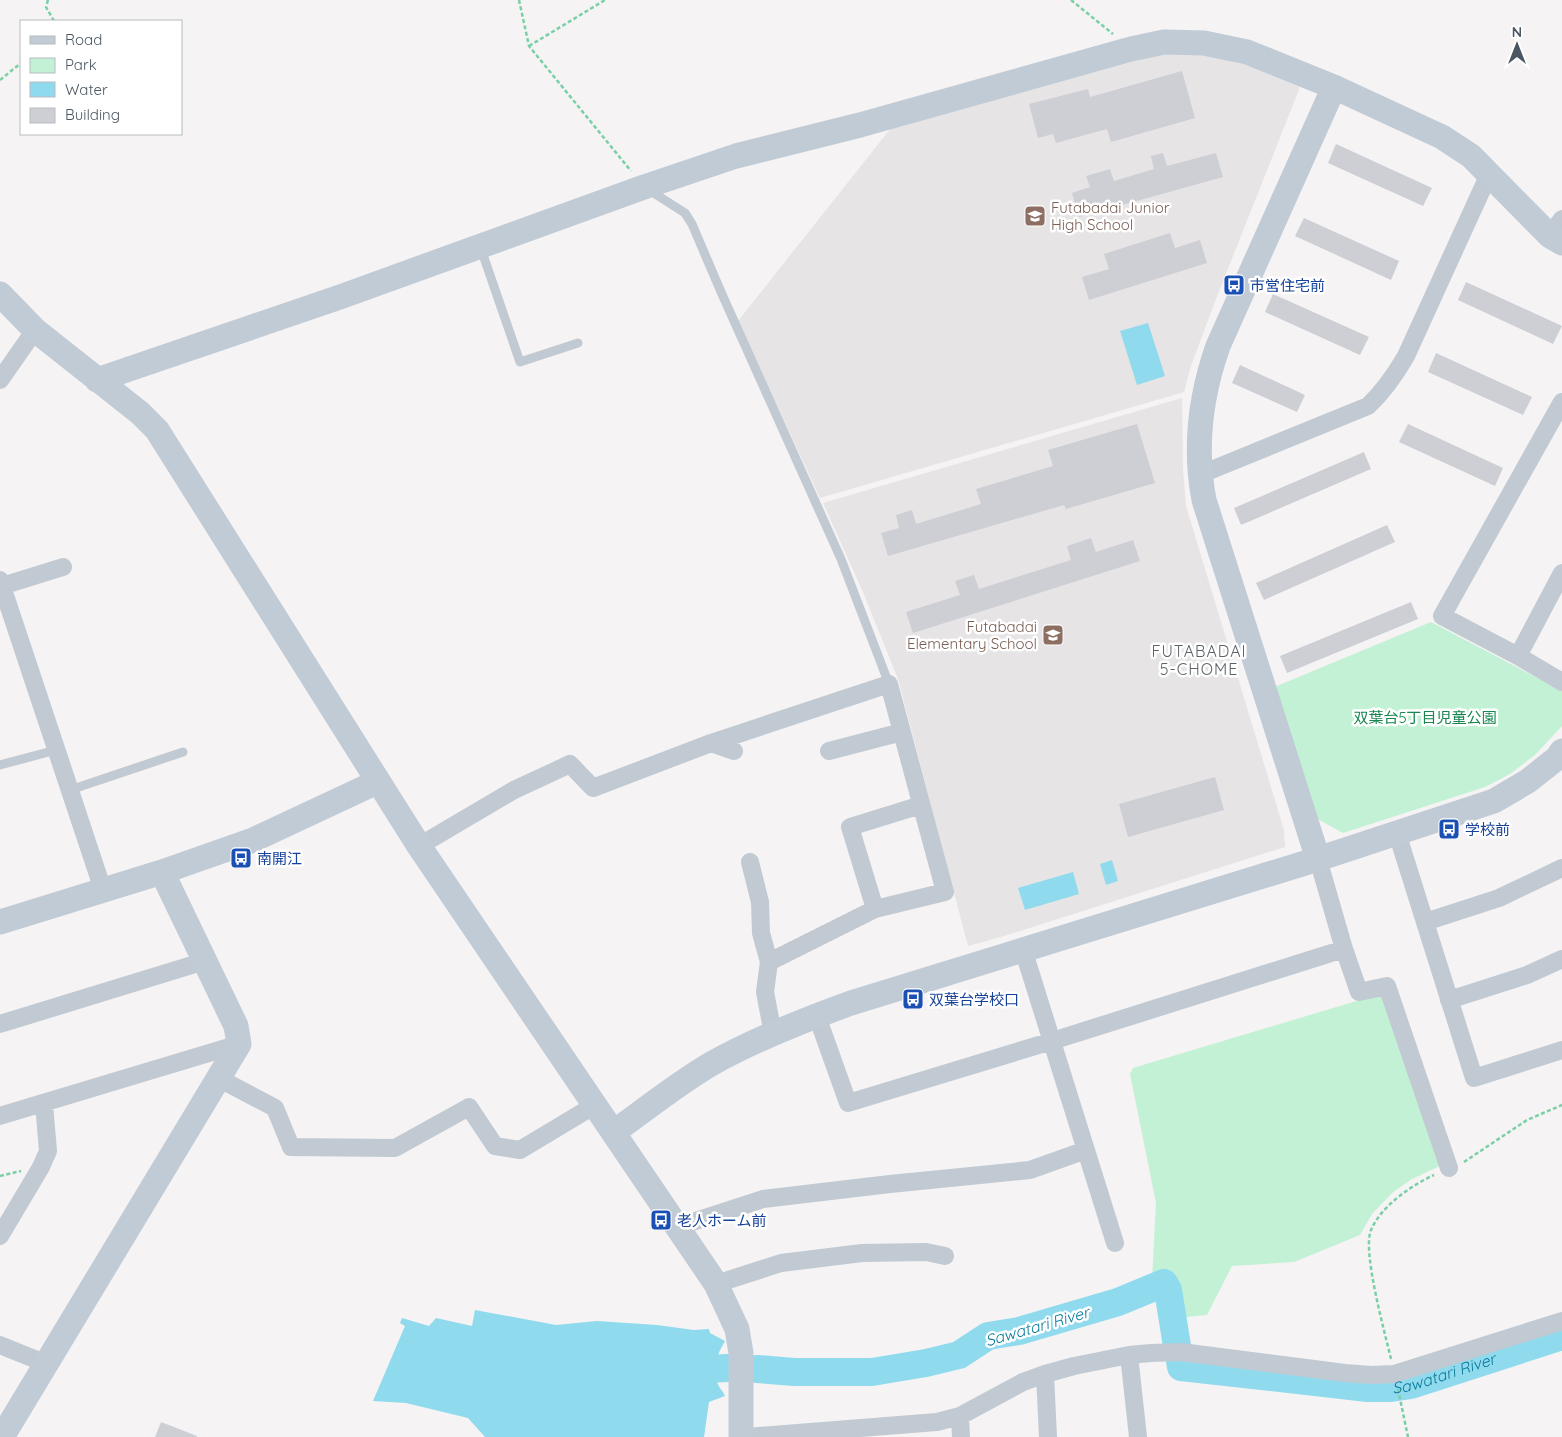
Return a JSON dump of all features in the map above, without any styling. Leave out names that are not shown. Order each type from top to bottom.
[{"type":"street","points":[[97,380],[330,300],[644,187],[736,156],[860,125],[1131,49],[1164,42],[1204,43],[1247,52],[1334,87],[1442,137],[1471,156],[1489,174],[1558,233]]},
{"type":"street","points":[[1334,87],[1218,346],[1208,373],[1199,426],[1199,475],[1212,525],[1359,992],[1387,986],[1449,1168]]},
{"type":"street","points":[[1199,475],[1368,406],[1383,392],[1406,356],[1489,174]]},
{"type":"street","points":[[0,294],[35,330],[140,413],[157,430],[418,846],[716,1284],[737,1329],[742,1353],[743,1437],[937,1422],[960,1416],[1023,1382],[1045,1374],[1129,1355],[1181,1352],[1371,1375],[1396,1382],[1562,1321]]},
{"type":"street","points":[[0,380],[35,330]]},
{"type":"street","points":[[1562,402],[1442,616],[1518,656],[1562,682]]},
{"type":"street","points":[[63,567],[1,583],[103,890]]},
{"type":"street","points":[[1518,656],[1562,573]]},
{"type":"street","points":[[418,846],[514,790],[570,764],[593,788],[711,743],[889,684],[945,892],[875,909],[769,962]]},
{"type":"street","points":[[830,751],[902,732]]},
{"type":"street","points":[[711,743],[734,752]]},
{"type":"street","points":[[614,1132],[712,1064],[773,1034],[851,1002],[1318,859],[1494,801],[1528,781],[1557,758],[1562,751]]},
{"type":"street","points":[[0,922],[162,872],[254,840],[377,782]]},
{"type":"street","points":[[875,909],[850,826],[921,805]]},
{"type":"street","points":[[1396,834],[1474,1078],[1562,1050]]},
{"type":"street","points":[[750,862],[760,902],[761,933],[769,962],[765,992],[773,1034]]},
{"type":"street","points":[[1425,922],[1499,898],[1562,868]]},
{"type":"street","points":[[2,1437],[239,1044],[236,1026],[162,872]]},
{"type":"street","points":[[1023,949],[1115,1243]]},
{"type":"street","points":[[817,1016],[848,1103],[1344,949]]},
{"type":"street","points":[[1449,1000],[1527,975],[1562,959]]},
{"type":"street","points":[[0,1024],[205,961]]},
{"type":"street","points":[[0,1116],[239,1044]]},
{"type":"street","points":[[218,1078],[275,1108],[291,1147],[395,1148],[469,1107],[495,1146],[520,1150],[595,1104]]},
{"type":"street","points":[[0,1236],[48,1151],[44,1104]]},
{"type":"street","points":[[677,1227],[763,1198],[1030,1170],[1086,1150]]},
{"type":"street","points":[[716,1284],[781,1263],[862,1253],[926,1252],[945,1256]]},
{"type":"street","points":[[0,1345],[47,1364]]},
{"type":"street","points":[[1129,1355],[1138,1437]]},
{"type":"street","points":[[1045,1374],[1048,1437]]},
{"type":"street","points":[[960,1416],[961,1437]]},
{"type":"lane","points":[[644,187],[685,213],[692,224],[720,292],[841,559],[889,684]]},
{"type":"lane","points":[[480,246],[520,362],[578,343]]},
{"type":"lane","points":[[0,765],[56,750]]},
{"type":"lane","points":[[70,790],[183,752]]},
{"type":"path","points":[[48,0],[46,7],[53,20]]},
{"type":"path","points":[[519,0],[529,46],[644,187]]},
{"type":"path","points":[[529,46],[605,0]]},
{"type":"path","points":[[1071,0],[1131,49]]},
{"type":"path","points":[[0,80],[20,64]]},
{"type":"path","points":[[1408,1437],[1369,1261],[1370,1231],[1381,1213],[1416,1183],[1463,1162],[1527,1120],[1562,1105]]},
{"type":"path","points":[[0,1176],[22,1171]]},
{"type":"shaded area","name":"Futabadai Junior High School","points":[[1164,53],[1204,55],[1247,65],[1300,87],[1214,304],[1191,366],[1184,392],[820,498],[738,321],[891,128]]},
{"type":"shaded area","name":"Futabadai Elementary School","points":[[1182,398],[1183,469],[1186,506],[1284,830],[1285,847],[968,946],[898,679],[863,592],[823,503]]},
{"type":"green space","name":"双葉台5丁目児童公園","points":[[1431,622],[1562,691],[1562,726],[1535,755],[1510,774],[1485,787],[1343,833],[1314,817],[1272,688]]},
{"type":"green space","points":[[1380,994],[1385,997],[1442,1165],[1412,1179],[1392,1193],[1372,1214],[1360,1235],[1294,1262],[1232,1266],[1207,1315],[1177,1318],[1173,1275],[1152,1280],[1156,1203],[1130,1074],[1133,1068]]},
{"type":"water","points":[[1148,323],[1165,376],[1137,385],[1120,331]]},
{"type":"water","points":[[1112,860],[1118,881],[1106,885],[1100,864]]},
{"type":"water","points":[[1073,872],[1079,894],[1025,910],[1018,888]]},
{"type":"water","points":[[475,1310],[556,1325],[597,1321],[657,1325],[694,1330],[709,1329],[710,1333],[725,1341],[715,1365],[715,1376],[725,1396],[709,1402],[704,1437],[485,1437],[468,1418],[406,1403],[373,1401],[405,1326],[400,1323],[402,1318],[429,1326],[436,1318],[472,1326]]},
{"type":"building","points":[[1182,71],[1195,118],[1111,142],[1107,129],[1056,143],[1053,134],[1038,138],[1029,104],[1088,89],[1090,97]]},
{"type":"building","points":[[1336,144],[1432,188],[1423,206],[1328,163]]},
{"type":"building","points":[[1163,153],[1167,166],[1216,153],[1223,177],[1079,217],[1072,193],[1090,187],[1086,176],[1110,169],[1114,181],[1154,169],[1151,156]]},
{"type":"building","points":[[1304,218],[1399,261],[1391,280],[1295,236]]},
{"type":"building","points":[[1170,233],[1175,248],[1200,240],[1207,263],[1089,300],[1082,277],[1109,269],[1104,254]]},
{"type":"building","points":[[1466,282],[1562,326],[1553,344],[1458,300]]},
{"type":"building","points":[[1273,294],[1369,337],[1360,355],[1265,312]]},
{"type":"building","points":[[1436,353],[1532,397],[1523,415],[1428,372]]},
{"type":"building","points":[[1240,365],[1305,395],[1297,412],[1232,383]]},
{"type":"building","points":[[1137,424],[1155,483],[1066,509],[1064,505],[888,556],[881,533],[899,528],[896,515],[912,510],[916,524],[981,504],[976,489],[1053,466],[1048,450]]},
{"type":"building","points":[[1408,424],[1503,468],[1495,486],[1399,442]]},
{"type":"building","points":[[1364,452],[1371,469],[1241,525],[1234,508]]},
{"type":"building","points":[[1387,525],[1395,542],[1264,600],[1256,583]]},
{"type":"building","points":[[1091,538],[1096,552],[1133,540],[1140,561],[913,633],[906,612],[960,595],[955,581],[974,575],[979,589],[1071,560],[1067,546]]},
{"type":"building","points":[[1411,602],[1418,619],[1287,673],[1280,656]]},
{"type":"building","points":[[1215,777],[1224,810],[1128,837],[1119,804]]},
{"type":"building","points":[[161,1422],[197,1436],[197,1437],[155,1437]]},
{"type":"waterway","name":"Sawatari River","points":[[757,1369],[794,1372],[872,1372],[926,1363],[959,1355],[988,1336],[1019,1331],[1118,1302],[1164,1283],[1168,1290],[1177,1346]]},
{"type":"waterway","name":"Sawatari River","points":[[1180,1361],[1181,1367],[1368,1388],[1391,1388],[1411,1385],[1562,1336]]},
{"type":"waterway","name":"Sawatari River","points":[[679,1370],[728,1368]]},
{"type":"place","name":"Futabadai Junior High School","points":[[1035,216]]},
{"type":"place","name":"市営住宅前","points":[[1234,285]]},
{"type":"place","name":"Futabadai Elementary School","points":[[1053,635]]},
{"type":"place","name":"学校前","points":[[1449,829]]},
{"type":"place","name":"南開江","points":[[241,858]]},
{"type":"place","name":"双葉台学校口","points":[[913,999]]},
{"type":"place","name":"老人ホーム前","points":[[661,1220]]},
{"type":"district","name":"FUTABADAI 5-CHOME","points":[[1199,660]]}]
